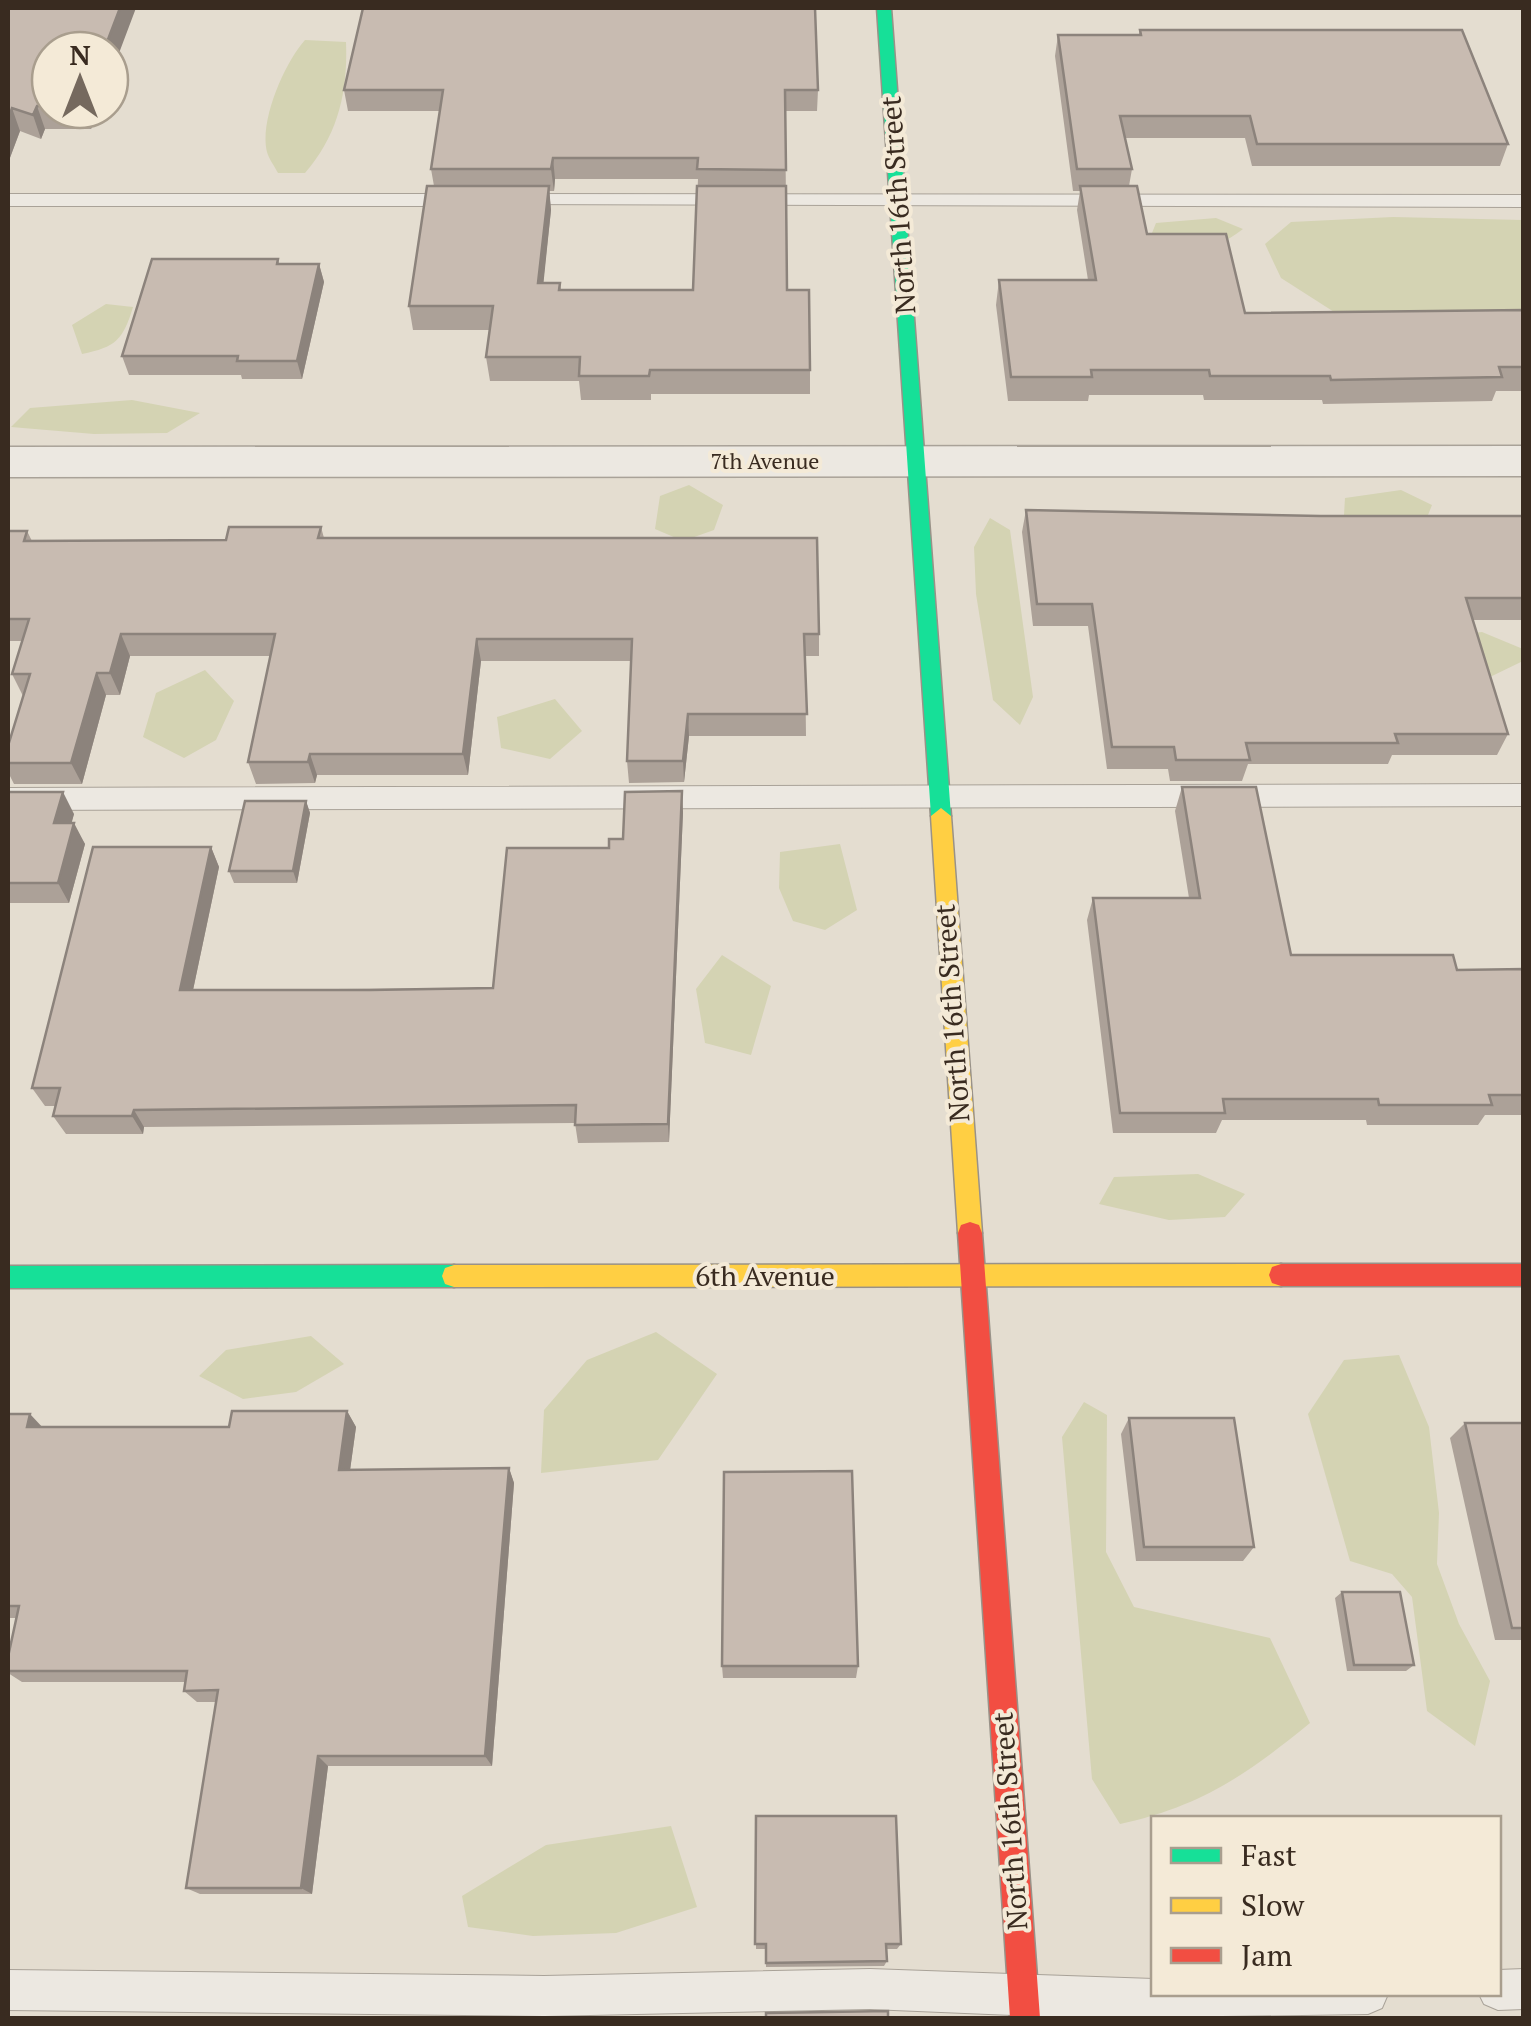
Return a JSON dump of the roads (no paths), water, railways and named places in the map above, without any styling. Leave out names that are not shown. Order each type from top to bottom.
[{"type":"street","name":"North 16th Street","points":[[884,8],[1024,2007]]},
{"type":"street","name":"7th Avenue","points":[[8,462],[1524,460]]},
{"type":"street","name":"6th Avenue","points":[[8,1277],[1524,1275]]},
{"type":"lane","points":[[8,200],[1524,201]]},
{"type":"lane","points":[[8,798],[1524,795]]},
{"type":"lane","points":[[8,1990],[544,1996],[870,1989],[1024,2007],[1290,1996]]}]
